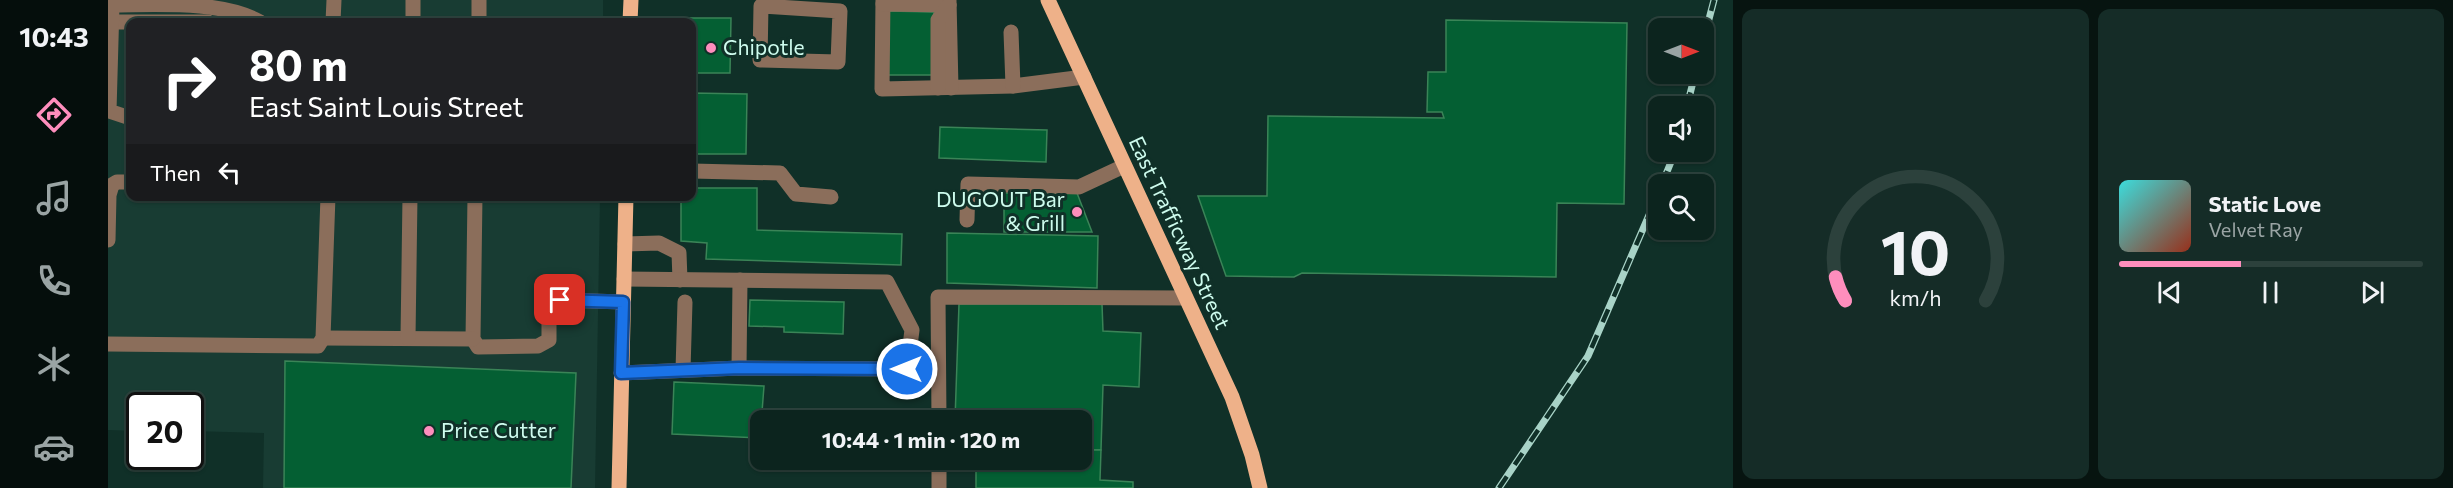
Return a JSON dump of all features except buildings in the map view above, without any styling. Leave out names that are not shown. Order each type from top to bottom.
[{"type":"main road","points":[[630,18],[631,0]]},
{"type":"main road","name":"East Trafficway Street","points":[[1048,0],[1232,397],[1252,455],[1260,488]]},
{"type":"main road","points":[[619,488],[626,201]]},
{"type":"street","points":[[333,18],[334,0]]},
{"type":"street","points":[[413,0],[413,18]]},
{"type":"street","points":[[479,0],[479,18]]},
{"type":"street","points":[[108,111],[112,5],[201,2],[254,18]]},
{"type":"street","points":[[949,3],[883,2],[882,89],[1013,86],[1084,77]]},
{"type":"street","points":[[794,3],[840,11],[838,62],[760,60],[761,6],[794,3]]},
{"type":"street","points":[[944,88],[938,21],[949,3]]},
{"type":"street","points":[[111,22],[126,22]]},
{"type":"street","points":[[1011,32],[1013,86]]},
{"type":"street","points":[[108,111],[126,109]]},
{"type":"street","points":[[108,111],[126,117]]},
{"type":"street","points":[[967,220],[968,184],[1079,187],[1124,166]]},
{"type":"street","points":[[696,171],[780,173],[796,194],[831,197]]},
{"type":"street","points":[[108,240],[109,195],[112,185],[117,182],[126,182]]},
{"type":"street","points":[[108,345],[318,346],[323,338],[328,201]]},
{"type":"street","points":[[408,338],[410,201]]},
{"type":"street","points":[[475,201],[472,339],[478,347],[538,346],[549,339],[549,310],[552,303],[560,300],[623,302]]},
{"type":"street","points":[[625,244],[659,243],[679,253],[680,280]]},
{"type":"street","points":[[621,373],[739,368],[907,369],[912,330],[887,282],[624,279]]},
{"type":"street","points":[[739,368],[740,280]]},
{"type":"street","points":[[939,410],[938,297],[1185,298]]},
{"type":"street","points":[[683,370],[685,302]]},
{"type":"street","points":[[912,330],[939,329]]},
{"type":"street","points":[[323,338],[472,339]]},
{"type":"street","points":[[939,470],[939,488]]},
{"type":"shaded area","points":[[108,0],[603,0],[603,18],[126,18],[126,201],[600,201],[595,488],[263,488],[264,433],[204,431],[204,392],[126,392],[126,431],[108,430]]},
{"type":"railway","points":[[1709,18],[1714,0]]},
{"type":"railway","points":[[1690,96],[1692,84]]},
{"type":"railway","points":[[1666,174],[1671,162]]},
{"type":"railway","points":[[1499,488],[1588,356],[1648,217]]},
{"type":"place","name":"Chipotle","points":[[711,48]]},
{"type":"place","name":"DUGOUT Bar & Grill","points":[[1077,212]]},
{"type":"place","name":"Price Cutter","points":[[429,431]]},
{"type":"route","points":[[560,300],[623,302],[621,373],[739,368],[907,369]]}]
